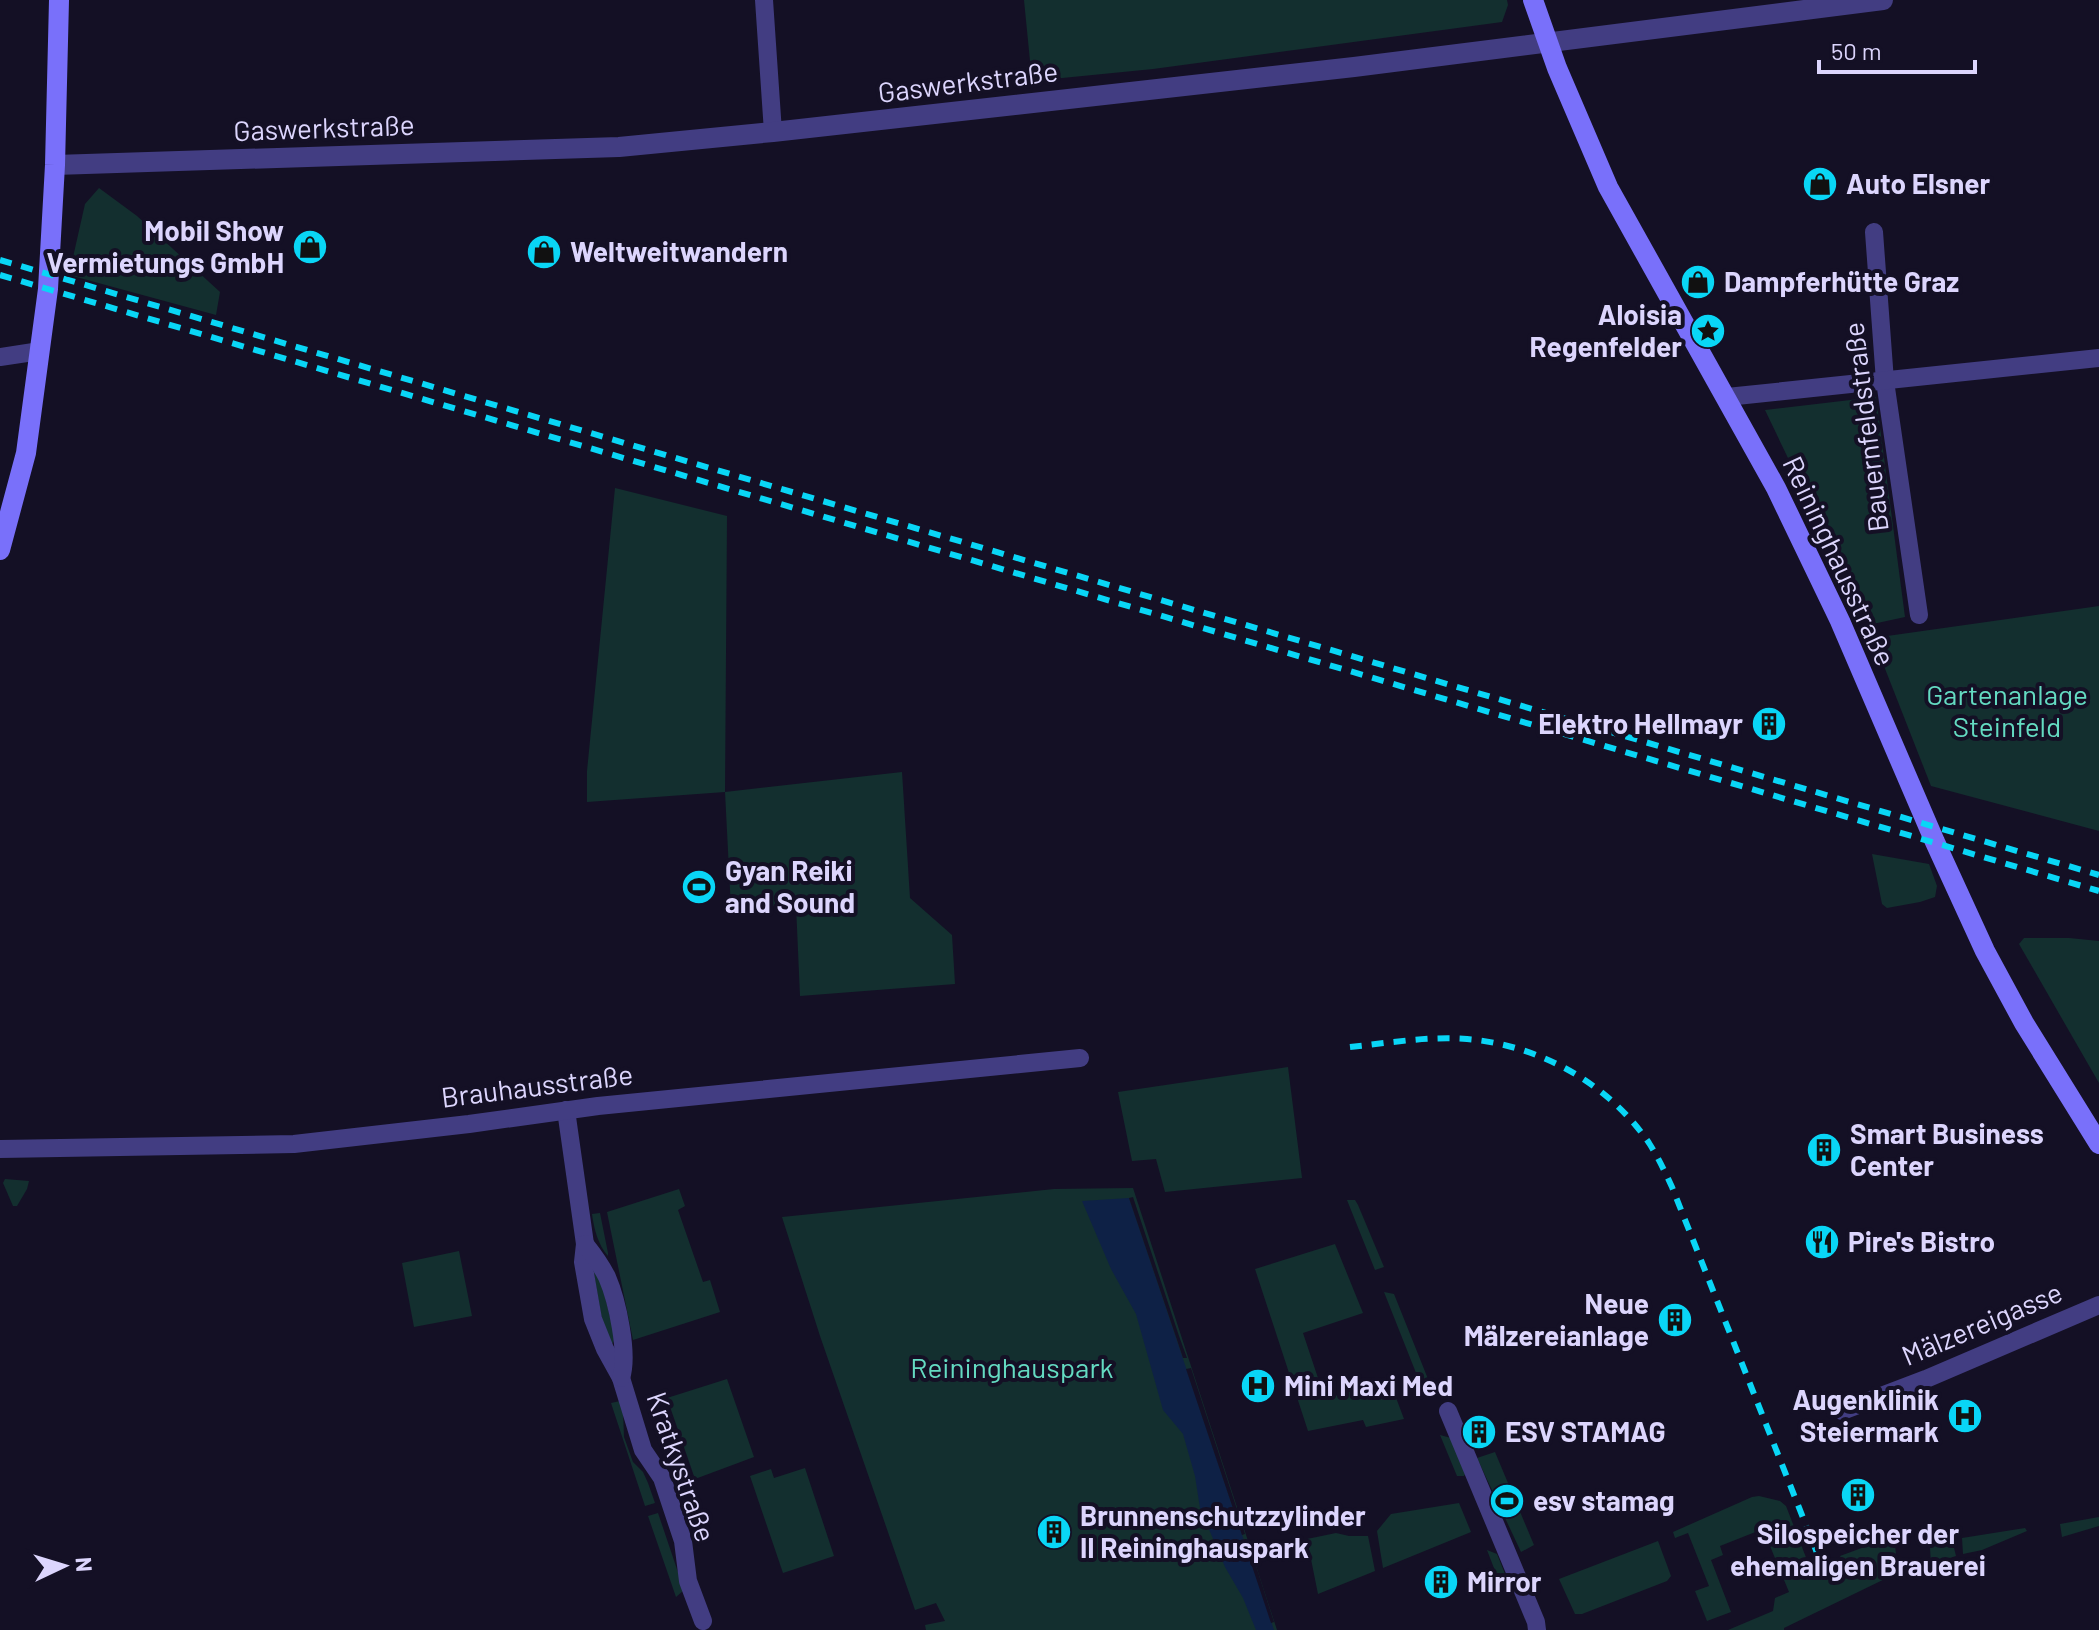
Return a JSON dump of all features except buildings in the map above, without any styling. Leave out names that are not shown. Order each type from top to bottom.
[{"type":"main road","points":[[0,550],[26,453],[50,274],[59,0]]},
{"type":"main road","name":"Reininghausstraße","points":[[1533,0],[1557,68],[1608,187],[1776,488],[1840,621],[1985,951],[2024,1023],[2099,1144]]},
{"type":"street","points":[[764,0],[773,132]]},
{"type":"street","name":"Gaswerkstraße","points":[[55,165],[619,147],[1354,67],[1678,27],[1844,2],[1883,0]]},
{"type":"street","name":"Bauernfeldstraße","points":[[1874,232],[1885,381],[1919,615]]},
{"type":"street","points":[[0,357],[40,351]]},
{"type":"street","points":[[1727,397],[2099,358]]},
{"type":"street","name":"Brauhausstraße","points":[[0,1149],[294,1144],[566,1110],[1080,1058]]},
{"type":"street","name":"Kratkystraße","points":[[566,1110],[585,1244],[607,1277],[617,1312],[625,1367],[621,1378],[643,1450],[662,1478],[683,1541],[688,1581],[703,1621]]},
{"type":"street","name":"Mälzereigasse","points":[[1842,1411],[1926,1379],[2099,1305]]},
{"type":"street","points":[[1448,1411],[1537,1630]]},
{"type":"green space","points":[[1024,0],[1507,0],[1508,5],[1502,22],[1153,69],[1032,81]]},
{"type":"green space","points":[[99,188],[137,216],[220,292],[216,315],[69,275],[85,204]]},
{"type":"green space","points":[[1876,397],[1905,617],[1868,625],[1765,410]]},
{"type":"green space","points":[[615,488],[727,516],[725,792],[587,802],[587,771]]},
{"type":"green space","name":"Gartenanlage Steinfeld","points":[[2099,606],[2099,831],[1931,786],[1873,638]]},
{"type":"green space","points":[[902,772],[910,898],[952,935],[955,984],[800,996],[796,905],[731,909],[725,792]]},
{"type":"green space","points":[[1872,854],[1929,864],[1937,886],[1935,897],[1887,908],[1882,904]]},
{"type":"green space","points":[[2024,938],[2099,941],[2099,1083],[2019,944]]},
{"type":"green space","points":[[1288,1067],[1302,1178],[1165,1192],[1156,1159],[1132,1161],[1118,1092]]},
{"type":"green space","points":[[5,1179],[29,1181],[17,1206],[13,1206],[3,1183]]},
{"type":"green space","name":"Reininghauspark","points":[[1133,1188],[1277,1630],[926,1630],[925,1625],[945,1621],[936,1603],[915,1610],[782,1217],[1054,1189]]},
{"type":"green space","points":[[679,1189],[685,1206],[678,1210],[703,1282],[710,1280],[720,1312],[633,1340],[607,1212]]},
{"type":"green space","points":[[1347,1200],[1355,1200],[1358,1205],[1384,1267],[1375,1270]]},
{"type":"green space","points":[[600,1213],[608,1256],[595,1231],[592,1214]]},
{"type":"green space","points":[[1335,1244],[1363,1313],[1303,1333],[1325,1399],[1389,1379],[1404,1419],[1366,1427],[1363,1420],[1308,1431],[1255,1269]]},
{"type":"green space","points":[[459,1251],[472,1316],[414,1327],[402,1263]]},
{"type":"green space","points":[[592,1262],[600,1276],[615,1338],[609,1344],[605,1338]]},
{"type":"green space","points":[[1384,1292],[1394,1294],[1434,1394],[1422,1388]]},
{"type":"green space","points":[[727,1379],[754,1457],[695,1479],[667,1398]]},
{"type":"green space","points":[[620,1401],[624,1437],[633,1462],[643,1472],[655,1503],[645,1506],[611,1403]]},
{"type":"green space","points":[[1440,1435],[1451,1438],[1464,1476],[1457,1476]]},
{"type":"green space","name":"esv stamag","points":[[1495,1452],[1534,1545],[1521,1552],[1477,1458]]},
{"type":"green space","points":[[805,1468],[834,1556],[783,1573],[750,1476],[771,1469],[774,1478]]},
{"type":"green space","points":[[1759,1496],[1780,1501],[1786,1506],[1814,1578],[1845,1565],[1840,1556],[1894,1536],[1896,1554],[1893,1575],[1784,1630],[1728,1630],[1773,1611],[1775,1598],[1789,1592],[1763,1529],[1720,1546],[1723,1555],[1711,1560],[1731,1612],[1707,1621],[1695,1591],[1709,1586],[1688,1533],[1675,1538],[1673,1532]]},
{"type":"green space","points":[[1459,1503],[1471,1532],[1383,1568],[1377,1531],[1391,1514]]},
{"type":"green space","points":[[658,1513],[684,1590],[676,1597],[648,1516]]},
{"type":"green space","points":[[2099,1517],[2099,1526],[2062,1537],[2060,1524]]},
{"type":"green space","points":[[2025,1528],[2027,1531],[1982,1550],[1963,1554],[1962,1538]]},
{"type":"green space","points":[[1336,1533],[1368,1536],[1375,1571],[1318,1594],[1307,1539]]},
{"type":"green space","points":[[1952,1540],[1956,1556],[1931,1564],[1930,1548]]},
{"type":"green space","points":[[1658,1541],[1671,1576],[1667,1581],[1575,1614],[1559,1579]]},
{"type":"green space","points":[[1487,1550],[1497,1554],[1507,1579],[1502,1589]]},
{"type":"water","points":[[1129,1198],[1274,1630],[1256,1630],[1243,1598],[1225,1567],[1200,1508],[1183,1434],[1163,1410],[1136,1314],[1111,1269],[1082,1201]]},
{"type":"pier","points":[[1133,1197],[1187,1358],[1183,1358],[1129,1198]]},
{"type":"pier","points":[[1191,1368],[1245,1534],[1242,1535],[1186,1369]]},
{"type":"pier","points":[[1249,1544],[1274,1622],[1271,1623],[1245,1545]]},
{"type":"railway","points":[[0,260],[2099,875]]},
{"type":"railway","points":[[0,275],[2099,891]]},
{"type":"railway","points":[[1350,1047],[1452,1038],[1520,1049],[1570,1071],[1592,1085],[1632,1122],[1652,1148],[1672,1187],[1821,1563]]},
{"type":"place","name":"Auto Elsner","points":[[1820,184]]},
{"type":"place","name":"Mobil Show Vermietungs GmbH","points":[[310,247]]},
{"type":"place","name":"Weltweitwandern","points":[[544,252]]},
{"type":"place","name":"Dampferhütte Graz","points":[[1698,282]]},
{"type":"place","name":"Aloisia Regenfelder","points":[[1708,331]]},
{"type":"place","name":"Elektro Hellmayr","points":[[1769,724]]},
{"type":"place","name":"Gyan Reiki and Sound","points":[[699,887]]},
{"type":"place","name":"Smart Business Center","points":[[1824,1150]]},
{"type":"place","name":"Pire's Bistro","points":[[1822,1242]]},
{"type":"place","name":"Neue Mälzereianlage","points":[[1675,1320]]},
{"type":"place","name":"Mini Maxi Med","points":[[1258,1386]]},
{"type":"place","name":"Augenklinik Steiermark","points":[[1965,1416]]},
{"type":"place","name":"ESV STAMAG","points":[[1479,1432]]},
{"type":"place","name":"Silospeicher der ehemaligen Brauerei","points":[[1858,1495]]},
{"type":"place","name":"esv stamag","points":[[1507,1501]]},
{"type":"place","name":"Brunnenschutzzylinder II Reininghauspark","points":[[1054,1532]]},
{"type":"place","name":"Mirror","points":[[1441,1582]]}]
